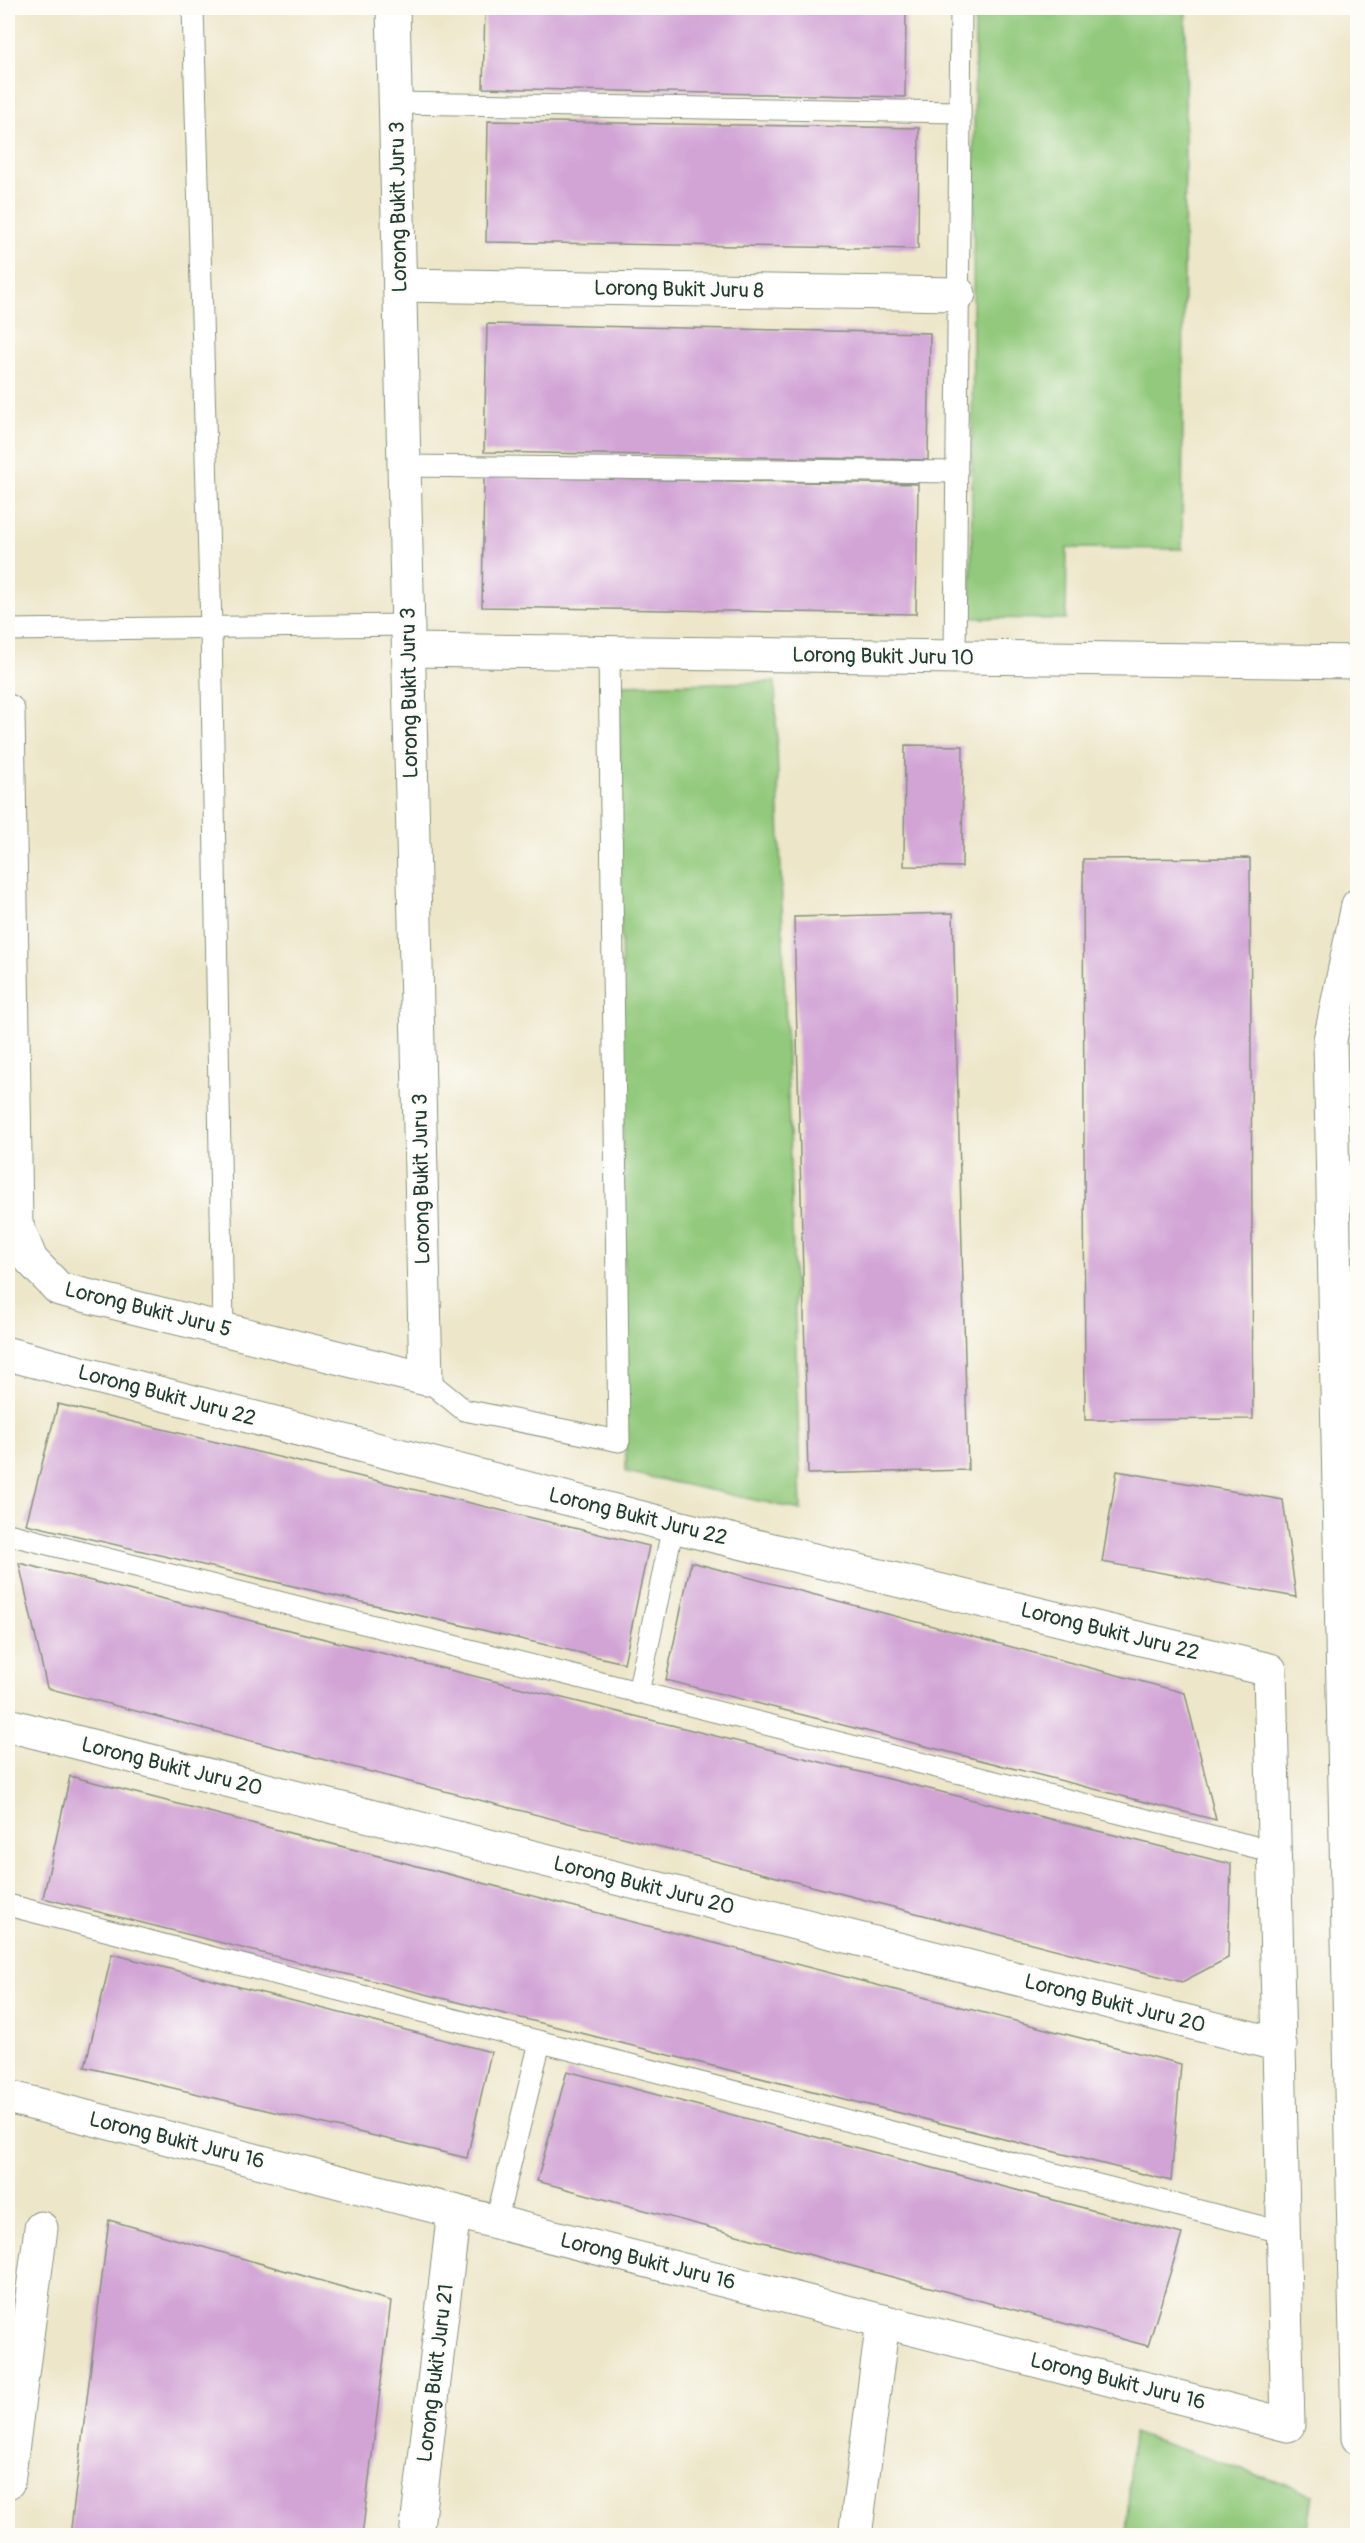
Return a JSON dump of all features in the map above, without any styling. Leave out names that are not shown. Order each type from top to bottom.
[{"type":"street","name":"Lorong Bukit Juru 3","points":[[393,8],[426,1379]]},
{"type":"street","name":"Lorong Bukit Juru 8","points":[[399,285],[959,294]]},
{"type":"street","name":"Lorong Bukit Juru 10","points":[[408,637],[609,652],[1358,662]]},
{"type":"street","name":"Lorong Bukit Juru 5","points":[[8,711],[16,1222],[31,1260],[58,1289],[426,1379]]},
{"type":"street","points":[[1358,905],[1330,1040],[1358,2438]]},
{"type":"street","name":"Lorong Bukit Juru 22","points":[[8,1354],[673,1526],[1270,1670],[1275,1852]]},
{"type":"street","name":"Lorong Bukit Juru 20","points":[[8,1725],[1280,2045]]},
{"type":"street","points":[[1275,1852],[1285,2233]]},
{"type":"street","name":"Lorong Bukit Juru 16","points":[[8,2097],[1288,2425],[1285,2233]]},
{"type":"street","name":"Lorong Bukit Juru 21","points":[[416,2535],[454,2211]]},
{"type":"street","points":[[8,2482],[41,2228]]},
{"type":"street","points":[[855,2535],[883,2321]]},
{"type":"lane","points":[[193,8],[211,627],[224,1329]]},
{"type":"lane","points":[[955,657],[961,8]]},
{"type":"lane","points":[[395,102],[960,112]]},
{"type":"lane","points":[[404,466],[957,472]]},
{"type":"lane","points":[[8,630],[211,627],[408,637]]},
{"type":"lane","points":[[426,1379],[464,1410],[619,1442],[609,652]]},
{"type":"lane","points":[[638,1693],[673,1526]]},
{"type":"lane","points":[[8,1534],[1275,1852]]},
{"type":"lane","points":[[8,1905],[1285,2233]]},
{"type":"lane","points":[[496,2222],[540,2042]]},
{"type":"green space","points":[[975,8],[1186,8],[1182,549],[1067,548],[1066,619],[971,618]]},
{"type":"green space","points":[[775,682],[801,1510],[626,1472],[619,685]]},
{"type":"green space","points":[[1133,2433],[1313,2494],[1307,2535],[1126,2535]]},
{"type":"building","points":[[485,8],[906,8],[905,97],[483,88]]},
{"type":"building","points":[[488,121],[919,128],[918,249],[486,242]]},
{"type":"building","points":[[487,324],[930,333],[928,460],[484,452]]},
{"type":"building","points":[[484,477],[918,484],[916,614],[482,607]]},
{"type":"building","points":[[905,745],[963,746],[962,867],[904,866]]},
{"type":"building","points":[[1250,858],[1253,1419],[1085,1420],[1083,859]]},
{"type":"building","points":[[953,913],[968,1470],[808,1474],[794,917]]},
{"type":"building","points":[[58,1404],[649,1546],[624,1663],[26,1524]]},
{"type":"building","points":[[1117,1471],[1283,1500],[1296,1597],[1102,1562]]},
{"type":"building","points":[[691,1562],[1185,1693],[1216,1820],[666,1680]]},
{"type":"building","points":[[19,1563],[1231,1864],[1228,1958],[1182,1982],[47,1688]]},
{"type":"building","points":[[70,1776],[1181,2064],[1171,2181],[43,1898]]},
{"type":"building","points":[[112,1954],[491,2052],[467,2158],[85,2067]]},
{"type":"building","points":[[567,2071],[1182,2234],[1148,2346],[537,2181]]},
{"type":"building","points":[[109,2220],[391,2301],[362,2536],[70,2536]]}]
